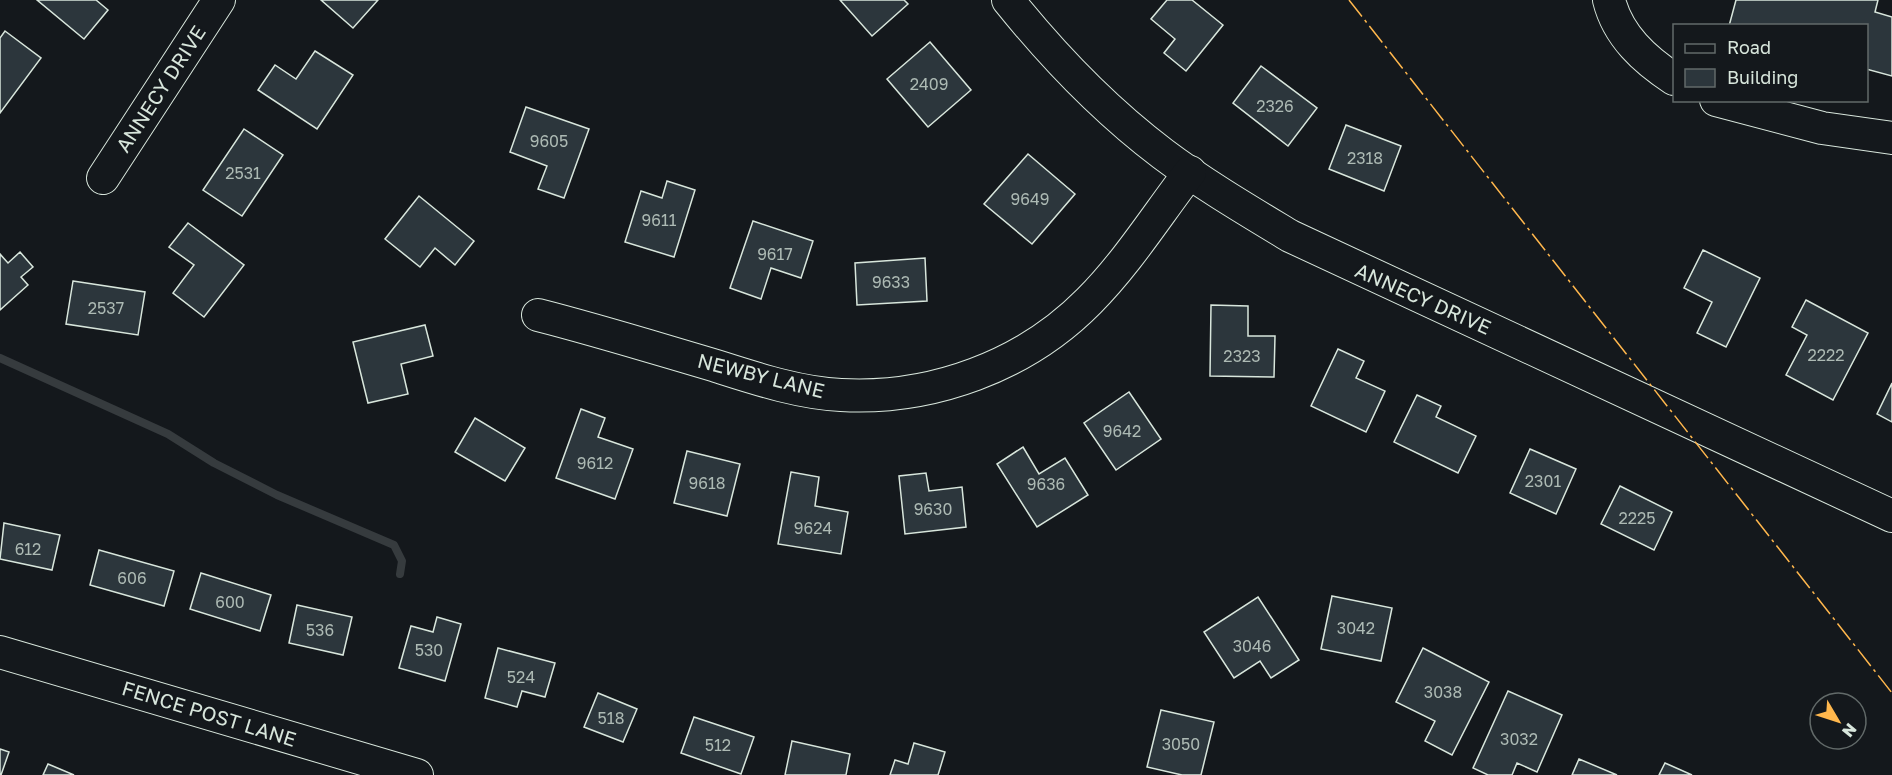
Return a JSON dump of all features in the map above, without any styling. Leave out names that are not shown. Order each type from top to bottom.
[{"type":"street","name":"ANNECY DRIVE","points":[[103,178],[219,0]]},
{"type":"street","name":"ANNECY DRIVE","points":[[1008,0],[1052,51],[1108,106],[1163,154],[1227,198],[1300,241],[1892,516]]},
{"type":"street","points":[[1609,0],[1612,12],[1627,38],[1650,63],[1673,78]]},
{"type":"street","points":[[1724,102],[1822,128],[1892,138]]},
{"type":"street","name":"NEWBY LANE","points":[[538,315],[763,381],[805,390],[840,395],[889,395],[954,382],[1002,363],[1040,342],[1088,302],[1190,172]]},
{"type":"street","name":"FENCE POST LANE","points":[[0,652],[417,775]]},
{"type":"building","points":[[37,0],[96,0],[108,10],[84,39]]},
{"type":"building","points":[[321,0],[378,0],[353,28]]},
{"type":"building","points":[[840,0],[904,0],[908,4],[872,36]]},
{"type":"building","points":[[1167,0],[1192,0],[1223,25],[1186,71],[1164,53],[1175,39],[1151,19]]},
{"type":"building","points":[[1736,0],[1878,0],[1875,12],[1892,17],[1892,76],[1868,70],[1868,24],[1730,24]]},
{"type":"building","points":[[5,31],[41,58],[0,113],[0,38]]},
{"type":"building","points":[[930,42],[971,90],[928,127],[887,79]]},
{"type":"building","points":[[315,51],[353,75],[317,129],[258,90],[275,65],[296,79]]},
{"type":"building","points":[[1261,66],[1317,108],[1288,146],[1233,103]]},
{"type":"building","points":[[526,107],[589,129],[564,198],[538,189],[547,166],[510,152]]},
{"type":"building","points":[[1346,125],[1401,146],[1384,191],[1329,169]]},
{"type":"building","points":[[244,129],[283,155],[242,216],[203,190]]},
{"type":"building","points":[[1028,154],[1075,194],[1032,244],[984,204]]},
{"type":"building","points":[[667,181],[695,190],[674,257],[625,242],[641,191],[662,198]]},
{"type":"building","points":[[419,196],[474,241],[455,265],[435,248],[420,267],[385,239]]},
{"type":"building","points":[[753,221],[813,241],[801,278],[771,268],[761,299],[730,288]]},
{"type":"building","points":[[188,223],[244,265],[204,317],[173,293],[194,265],[169,247]]},
{"type":"building","points":[[1703,250],[1760,278],[1726,347],[1697,333],[1712,302],[1684,288]]},
{"type":"building","points":[[20,252],[33,267],[21,277],[28,285],[0,310],[0,254],[8,263]]},
{"type":"building","points":[[925,258],[927,301],[857,305],[855,263]]},
{"type":"building","points":[[73,281],[145,292],[138,335],[66,324]]},
{"type":"building","points":[[1806,300],[1868,333],[1833,400],[1786,375],[1807,335],[1792,327]]},
{"type":"building","points":[[1211,305],[1248,306],[1248,336],[1275,336],[1274,377],[1210,376]]},
{"type":"building","points":[[425,325],[433,356],[401,364],[408,394],[368,403],[353,342]]},
{"type":"building","points":[[1338,349],[1364,361],[1356,378],[1385,391],[1366,432],[1311,406]]},
{"type":"building","points":[[1892,383],[1892,422],[1877,414]]},
{"type":"building","points":[[1129,392],[1161,439],[1116,470],[1084,423]]},
{"type":"building","points":[[1417,395],[1441,406],[1436,417],[1476,436],[1458,473],[1394,442]]},
{"type":"building","points":[[581,409],[605,418],[598,437],[633,449],[615,499],[556,478]]},
{"type":"building","points":[[475,418],[525,448],[505,481],[455,452]]},
{"type":"building","points":[[1023,447],[1039,474],[1065,458],[1088,495],[1037,527],[997,464]]},
{"type":"building","points":[[1530,449],[1576,469],[1556,514],[1510,493]]},
{"type":"building","points":[[687,451],[740,464],[727,516],[674,503]]},
{"type":"building","points":[[791,472],[819,477],[815,506],[848,512],[841,554],[778,544]]},
{"type":"building","points":[[926,473],[929,491],[962,487],[966,527],[905,534],[899,476]]},
{"type":"building","points":[[1620,486],[1672,512],[1654,550],[1601,524]]},
{"type":"building","points":[[4,523],[60,535],[52,570],[0,559]]},
{"type":"building","points":[[99,550],[174,571],[164,606],[90,585]]},
{"type":"building","points":[[201,573],[271,595],[260,631],[190,609]]},
{"type":"building","points":[[1332,596],[1392,608],[1381,661],[1321,649]]},
{"type":"building","points":[[1258,597],[1299,660],[1271,678],[1260,661],[1234,678],[1204,632]]},
{"type":"building","points":[[297,605],[352,617],[343,655],[289,643]]},
{"type":"building","points":[[437,617],[461,624],[445,681],[399,668],[411,626],[433,632]]},
{"type":"building","points":[[498,648],[555,663],[545,697],[522,691],[517,707],[485,698]]},
{"type":"building","points":[[1423,648],[1489,682],[1452,755],[1425,741],[1435,721],[1396,702]]},
{"type":"building","points":[[1508,691],[1562,715],[1537,772],[1517,763],[1512,775],[1488,775],[1473,768]]},
{"type":"building","points":[[598,693],[637,709],[623,742],[584,727]]},
{"type":"building","points":[[1161,710],[1214,722],[1201,775],[1182,775],[1147,767]]},
{"type":"building","points":[[694,717],[754,737],[741,774],[681,753]]},
{"type":"building","points":[[792,741],[850,754],[846,775],[785,775]]},
{"type":"building","points":[[914,743],[945,752],[938,775],[890,775],[895,760],[908,764]]},
{"type":"building","points":[[0,749],[9,752],[1,775],[0,775]]},
{"type":"building","points":[[1579,759],[1617,775],[1572,775]]},
{"type":"building","points":[[1665,763],[1692,775],[1659,775]]},
{"type":"building","points":[[48,764],[74,775],[43,775]]},
{"type":"waterway","points":[[0,358],[168,434],[214,463],[277,495],[394,545],[402,561],[400,574]]},
{"type":"power","points":[[1349,0],[1892,693]]}]
